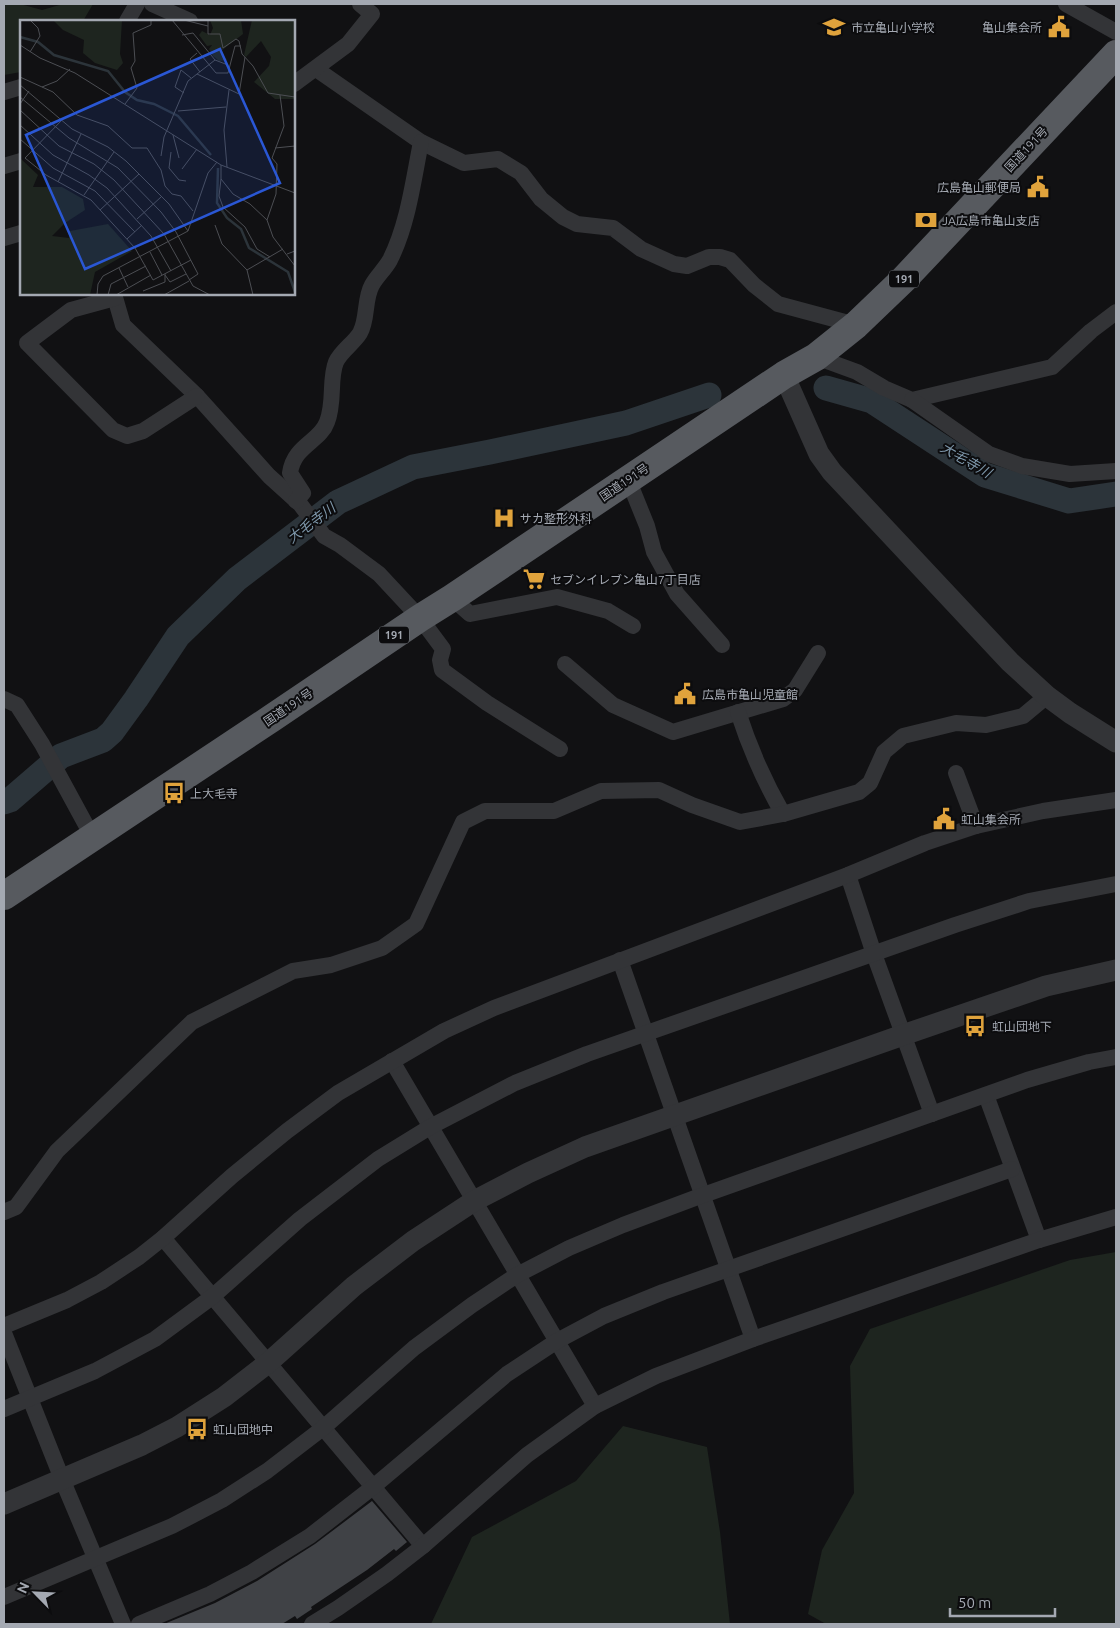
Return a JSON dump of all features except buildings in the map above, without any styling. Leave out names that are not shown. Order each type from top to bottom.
[{"type":"highway","name":"国道191号","points":[[4,896],[784,375],[816,357],[856,325],[904,279],[1116,54]]},
{"type":"street","points":[[128,20],[137,4]]},
{"type":"street","points":[[152,4],[188,20]]},
{"type":"street","points":[[295,83],[348,44],[372,14],[360,4]]},
{"type":"street","points":[[1066,4],[1116,32]]},
{"type":"street","points":[[316,69],[421,142],[464,163],[498,159],[521,173],[541,199],[562,217],[577,224],[613,228],[641,249],[674,264],[687,266],[709,257],[720,257],[730,260],[754,285],[778,304],[856,325]]},
{"type":"street","points":[[4,92],[20,87]]},
{"type":"street","points":[[298,503],[303,493],[290,473],[291,466],[302,448],[326,424],[332,406],[334,367],[338,359],[360,332],[371,286],[389,261],[405,222],[421,142]]},
{"type":"street","points":[[4,166],[20,161]]},
{"type":"street","points":[[4,238],[20,233]]},
{"type":"street","points":[[197,396],[143,431],[127,436],[113,430],[27,343],[71,310],[114,296],[123,325],[197,396],[269,476],[298,503],[324,536],[340,545],[379,574],[420,618],[443,649],[440,660],[442,670],[487,704],[560,750]]},
{"type":"street","points":[[912,400],[1052,367],[1091,331],[1116,312]]},
{"type":"street","points":[[816,357],[856,372],[884,388],[912,400],[989,454],[1022,466],[1070,474],[1116,471]]},
{"type":"street","points":[[784,375],[818,454],[832,472],[1010,662],[1047,696],[1116,742]]},
{"type":"street","points":[[628,479],[647,526],[654,552],[677,594],[722,645]]},
{"type":"street","points":[[452,598],[470,614],[556,598],[608,611],[633,626]]},
{"type":"street","points":[[565,664],[613,704],[673,732],[783,699],[796,690],[818,653]]},
{"type":"street","points":[[4,1212],[16,1207],[58,1151],[192,1022],[293,971],[331,966],[382,948],[416,924],[463,822],[470,818],[485,811],[554,811],[601,791],[660,790],[692,806],[740,822],[784,814],[859,792],[870,783],[884,752],[903,736],[956,722],[986,725],[1023,716],[1047,696]]},
{"type":"street","points":[[4,699],[17,705],[42,744],[92,836]]},
{"type":"street","points":[[738,712],[752,754],[766,784],[784,814]]},
{"type":"street","points":[[956,774],[976,826]]},
{"type":"street","points":[[4,1326],[67,1300],[139,1257],[232,1176],[287,1131],[338,1093],[444,1031],[494,1008],[848,876],[925,843],[976,826],[1042,811],[1116,800]]},
{"type":"street","points":[[848,876],[932,1114]]},
{"type":"street","points":[[4,1409],[95,1371],[155,1339],[212,1297],[300,1219],[378,1160],[430,1127],[515,1083],[587,1054],[954,925],[1029,901],[1116,884]]},
{"type":"street","points":[[620,960],[753,1339]]},
{"type":"street","points":[[4,1504],[142,1445],[177,1427],[224,1397],[268,1363],[354,1286],[413,1241],[474,1201],[528,1173],[585,1147],[903,1035],[1046,986],[1116,970]]},
{"type":"street","points":[[4,1597],[172,1526],[222,1500],[267,1471],[323,1428],[414,1348],[472,1305],[518,1275],[569,1248],[702,1195],[1027,1080],[1089,1062],[1116,1057]]},
{"type":"street","points":[[392,1061],[595,1406]]},
{"type":"street","points":[[986,1095],[1039,1240]]},
{"type":"street","points":[[139,1624],[210,1594],[252,1572],[310,1536],[373,1487],[507,1374],[557,1341],[604,1316],[663,1292],[1012,1169]]},
{"type":"street","points":[[312,1624],[387,1574],[423,1546],[527,1455],[595,1406],[656,1376],[753,1339],[1039,1240],[1116,1216]]},
{"type":"street","points":[[163,1238],[423,1546]]},
{"type":"street","points":[[4,1333],[62,1479],[123,1624]]},
{"type":"shaded area","points":[[4,4],[20,4],[42,10],[63,4],[93,4],[84,20],[20,20],[20,72],[4,75]]},
{"type":"shaded area","points":[[1116,1252],[1116,1624],[826,1624],[808,1614],[822,1550],[854,1493],[850,1366],[870,1329],[1070,1260]]},
{"type":"shaded area","points":[[623,1426],[707,1447],[720,1532],[730,1624],[431,1624],[472,1537],[576,1481]]},
{"type":"waterway","name":"大毛寺川","points":[[826,388],[872,401],[985,475],[1069,501],[1116,494]]},
{"type":"waterway","name":"大毛寺川","points":[[4,802],[10,800],[61,756],[103,740],[112,732],[178,636],[237,579],[338,502],[413,467],[626,423],[709,395]]},
{"type":"place","name":"市立亀山小学校","points":[[834,27]]},
{"type":"place","name":"亀山集会所","points":[[1059,27]]},
{"type":"place","name":"広島亀山郵便局","points":[[1038,187]]},
{"type":"place","name":"JA広島市亀山支店","points":[[926,220]]},
{"type":"place","name":"サカ整形外科","points":[[504,518]]},
{"type":"place","name":"セブンイレブン亀山7丁目店","points":[[534,579]]},
{"type":"place","name":"広島市亀山児童館","points":[[685,694]]},
{"type":"place","name":"上大毛寺","points":[[174,793]]},
{"type":"place","name":"虹山集会所","points":[[944,819]]},
{"type":"place","name":"虹山団地下","points":[[975,1026]]},
{"type":"place","name":"虹山団地中","points":[[197,1429]]}]
